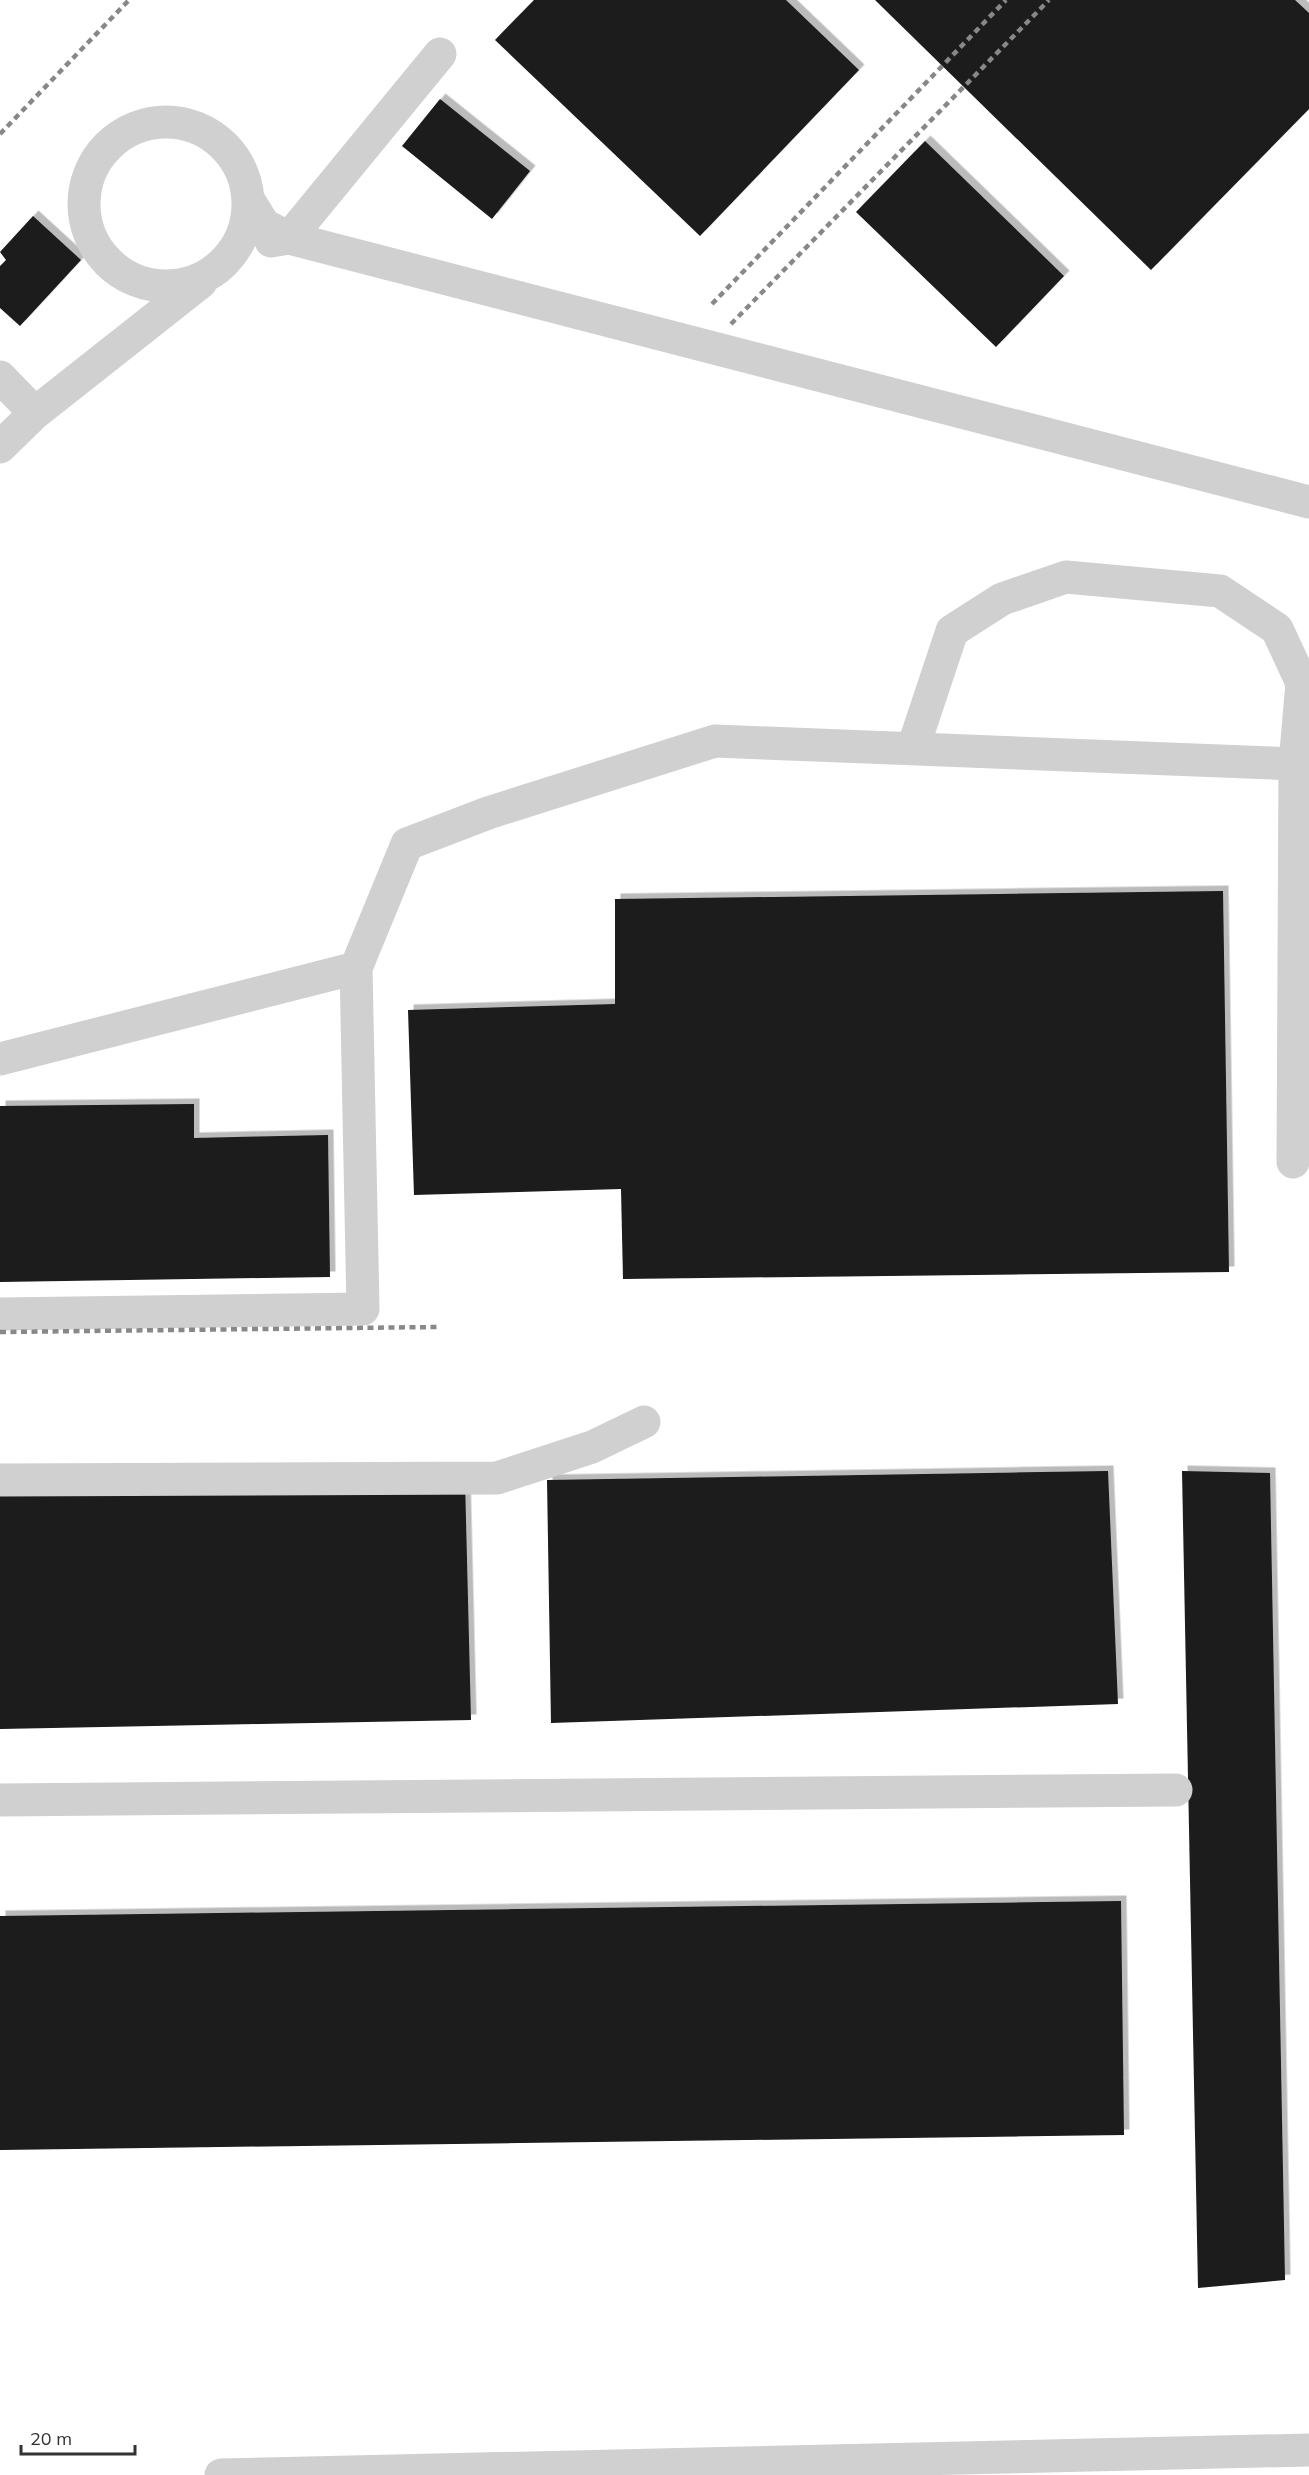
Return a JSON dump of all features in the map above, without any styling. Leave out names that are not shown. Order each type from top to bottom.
[{"type":"street","points":[[440,54],[289,238],[255,245],[196,281],[163,287],[147,285],[118,272],[102,255],[89,235],[83,204],[89,173],[106,147],[119,136],[147,124],[179,123],[194,127],[221,143],[240,169],[248,199],[264,225],[289,238],[1309,502]]},
{"type":"street","points":[[0,447],[35,413],[219,267],[244,231],[248,199]]},
{"type":"street","points":[[0,377],[35,413]]},
{"type":"street","points":[[912,748],[952,631],[1002,599],[1066,577],[1220,591],[1277,629],[1302,683],[1295,764],[1293,1162]]},
{"type":"street","points":[[0,1314],[363,1309],[356,968],[407,844],[488,813],[715,741],[1295,764]]},
{"type":"street","points":[[0,1059],[356,968]]},
{"type":"street","points":[[0,1480],[497,1478],[592,1448],[644,1422]]},
{"type":"street","points":[[0,1800],[1176,1790]]},
{"type":"street","points":[[221,2475],[755,2468],[1309,2450]]},
{"type":"building","points":[[534,0],[786,0],[859,70],[700,236],[495,40]]},
{"type":"building","points":[[875,0],[1295,0],[1309,13],[1309,109],[1151,270]]},
{"type":"building","points":[[440,99],[530,171],[492,219],[402,146]]},
{"type":"building","points":[[925,141],[1064,276],[996,347],[856,212]]},
{"type":"building","points":[[33,216],[81,260],[20,326],[0,308],[0,266],[6,260],[0,252]]},
{"type":"building","points":[[1223,891],[1229,1272],[623,1279],[621,1189],[414,1195],[408,1010],[615,1004],[615,899]]},
{"type":"building","points":[[194,1104],[194,1138],[328,1135],[330,1277],[0,1282],[0,1106]]},
{"type":"building","points":[[1108,1471],[1118,1704],[551,1723],[547,1480]]},
{"type":"building","points":[[1182,1471],[1270,1473],[1285,2280],[1198,2288]]},
{"type":"building","points":[[465,1480],[471,1720],[0,1729],[0,1490]]},
{"type":"building","points":[[1121,1901],[1124,2135],[0,2150],[0,1916]]},
{"type":"railway","points":[[0,134],[129,0]]},
{"type":"railway","points":[[712,304],[1006,0]]},
{"type":"railway","points":[[731,324],[1049,0]]},
{"type":"railway","points":[[0,1332],[437,1327]]}]
